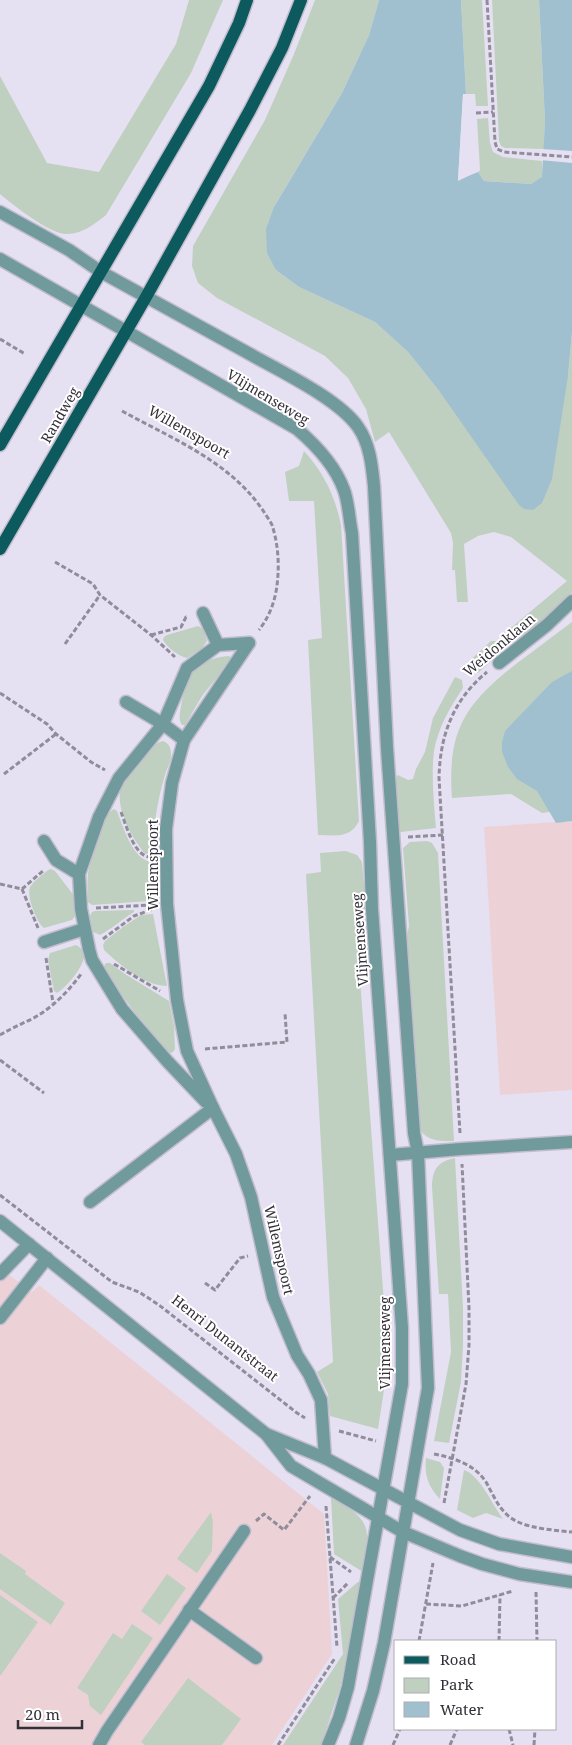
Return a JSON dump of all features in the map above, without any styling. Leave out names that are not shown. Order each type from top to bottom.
[{"type":"main road","points":[[0,445],[209,86],[239,23],[247,0]]},
{"type":"main road","points":[[146,297],[278,57],[301,0]]},
{"type":"main road","name":"Randweg","points":[[0,549],[146,297]]},
{"type":"street","points":[[0,212],[69,250],[101,272]]},
{"type":"street","points":[[0,259],[82,305]]},
{"type":"street","name":"Vlijmenseweg","points":[[101,272],[306,386],[349,417],[358,427],[364,438],[371,458],[393,838],[414,1132],[418,1153],[428,1388],[384,1643],[363,1726],[356,1745]]},
{"type":"street","name":"Vlijmenseweg","points":[[82,305],[125,332],[297,429],[328,459],[338,475],[344,492],[352,533],[370,842],[372,909],[402,1328],[402,1384],[348,1687],[339,1718],[328,1745]]},
{"type":"street","name":"Weidonklaan","points":[[499,663],[547,626],[572,601]]},
{"type":"street","points":[[203,613],[218,645]]},
{"type":"street","points":[[187,668],[218,645],[250,643]]},
{"type":"street","name":"Willemspoort","points":[[250,643],[184,740],[172,783],[166,829],[167,904],[177,1000],[186,1051],[236,1154],[251,1197],[273,1297],[297,1355],[309,1374],[321,1400],[325,1458]]},
{"type":"street","name":"Willemspoort","points":[[187,668],[163,724],[116,783],[99,817],[79,874],[81,909],[91,954],[122,1009],[168,1062],[213,1108]]},
{"type":"street","points":[[126,702],[163,724],[184,740]]},
{"type":"street","points":[[44,841],[56,860],[79,874]]},
{"type":"street","points":[[44,942],[84,929]]},
{"type":"street","points":[[168,1062],[186,1051]]},
{"type":"street","points":[[90,1202],[213,1108]]},
{"type":"street","points":[[390,1155],[572,1142]]},
{"type":"street","points":[[0,1221],[266,1434],[291,1466],[403,1532],[437,1547],[482,1564],[519,1574],[572,1582]]},
{"type":"street","points":[[0,1274],[29,1244]]},
{"type":"street","points":[[0,1318],[47,1258]]},
{"type":"street","points":[[266,1434],[325,1458],[409,1501],[460,1530],[499,1544],[572,1557]]},
{"type":"street","points":[[99,1745],[244,1531]]},
{"type":"street","points":[[189,1610],[256,1658]]},
{"type":"path","points":[[487,0],[494,142],[497,149],[504,152],[572,157]]},
{"type":"path","points":[[476,113],[493,112]]},
{"type":"path","points":[[0,339],[25,354]]},
{"type":"path","name":"Willemspoort","points":[[122,411],[215,462],[236,479],[254,498],[272,524],[279,559],[276,595],[266,621],[250,643]]},
{"type":"path","points":[[55,562],[93,584],[100,596],[151,635],[187,668]]},
{"type":"path","points":[[65,644],[100,596]]},
{"type":"path","points":[[151,635],[181,627],[186,617],[203,613]]},
{"type":"path","name":"Weidonklaan","points":[[393,838],[443,835],[439,778],[440,756],[445,734],[453,714],[465,695],[499,663]]},
{"type":"path","points":[[0,694],[47,724],[56,734],[116,783],[120,810],[131,839],[146,857],[166,858]]},
{"type":"path","points":[[4,774],[56,734]]},
{"type":"path","points":[[0,884],[22,889],[56,860]]},
{"type":"path","points":[[81,909],[167,904]]},
{"type":"path","points":[[0,1035],[50,1007],[70,988],[91,954],[134,916],[167,904]]},
{"type":"path","points":[[91,954],[100,954],[137,978],[177,1000]]},
{"type":"path","points":[[186,1051],[287,1042],[285,1013]]},
{"type":"path","points":[[0,1060],[44,1093]]},
{"type":"path","name":"Henri Dunantstraat","points":[[0,1195],[112,1282],[139,1292],[159,1306],[297,1413],[322,1426],[361,1438],[392,1444]]},
{"type":"path","points":[[205,1283],[215,1290],[240,1258],[263,1252]]},
{"type":"path","points":[[418,1450],[453,1458],[470,1466],[484,1480],[500,1507],[515,1521],[572,1532]]},
{"type":"path","points":[[441,1519],[453,1458]]},
{"type":"path","points":[[244,1531],[264,1514],[284,1530],[313,1491]]},
{"type":"path","points":[[278,1745],[337,1654],[326,1501]]},
{"type":"path","points":[[419,1640],[437,1547]]},
{"type":"path","points":[[329,1557],[356,1576]]},
{"type":"path","points":[[333,1598],[350,1582]]},
{"type":"path","points":[[426,1604],[462,1606],[520,1588]]},
{"type":"path","points":[[528,1590],[545,1593]]},
{"type":"path","points":[[536,1591],[537,1640]]},
{"type":"path","points":[[500,1595],[500,1640]]},
{"type":"path","points":[[393,1745],[400,1730]]},
{"type":"path","points":[[450,1745],[457,1730]]},
{"type":"path","points":[[509,1730],[513,1745]]},
{"type":"path","points":[[534,1745],[535,1730]]},
{"type":"shaded area","points":[[572,821],[572,1090],[500,1095],[484,827]]},
{"type":"shaded area","points":[[0,1268],[32,1292],[39,1285],[324,1514],[332,1654],[272,1745],[0,1745]]},
{"type":"green space","points":[[189,0],[223,0],[191,73],[106,215],[93,225],[73,234],[60,233],[42,225],[0,194],[0,76],[47,163],[99,172],[176,44]]},
{"type":"green space","points":[[315,0],[379,0],[369,35],[342,93],[274,207],[276,270],[299,287],[375,322],[408,352],[440,392],[568,376],[572,332],[572,592],[562,605],[546,620],[515,640],[509,636],[507,631],[567,581],[511,537],[494,532],[478,536],[464,544],[468,602],[457,602],[455,570],[452,570],[453,543],[451,533],[389,432],[375,442],[366,409],[348,378],[325,356],[217,298],[198,283],[192,266],[193,246],[265,120]]},
{"type":"green space","points":[[461,0],[482,0],[488,106],[476,106],[475,94],[466,94]]},
{"type":"green space","points":[[492,0],[539,0],[545,121],[544,149],[505,148],[501,146],[499,141]]},
{"type":"green space","points":[[488,118],[490,143],[493,152],[503,157],[542,161],[543,177],[531,184],[484,181],[478,172],[480,170],[477,119]]},
{"type":"green space","points":[[304,451],[328,485],[336,504],[341,525],[359,821],[351,831],[342,835],[318,835],[308,640],[322,638],[314,501],[289,501],[285,472],[299,466]]},
{"type":"green space","points":[[572,622],[572,809],[542,813],[511,794],[452,798],[451,775],[453,754],[463,721],[472,706],[498,678]]},
{"type":"green space","points":[[198,626],[203,630],[207,641],[202,648],[187,658],[174,651],[163,640],[167,635]]},
{"type":"green space","points":[[491,641],[496,641],[500,653],[478,673],[470,673],[465,670],[464,666]]},
{"type":"green space","points":[[231,657],[230,661],[202,696],[185,725],[182,725],[180,716],[183,695],[194,671],[208,661]]},
{"type":"green space","points":[[455,677],[462,680],[463,688],[445,718],[438,734],[434,751],[433,780],[436,828],[397,831],[395,778],[398,775],[408,780],[413,779],[425,752],[433,718]]},
{"type":"green space","points":[[163,741],[170,747],[171,758],[160,794],[151,853],[145,854],[126,824],[121,807],[120,790],[144,755],[156,744]]},
{"type":"green space","points":[[114,809],[117,811],[133,848],[144,860],[151,862],[152,899],[149,901],[92,905],[88,902],[89,868],[101,828],[110,812]]},
{"type":"green space","points":[[427,841],[432,843],[438,853],[454,1141],[431,1139],[420,1130],[405,945],[409,926],[403,848],[410,842]]},
{"type":"green space","points":[[346,851],[357,855],[362,862],[366,909],[358,952],[386,1330],[386,1377],[378,1429],[330,1416],[328,1394],[317,1372],[333,1362],[306,874],[321,872],[320,853]]},
{"type":"green space","points":[[51,869],[55,871],[75,897],[76,915],[72,920],[44,928],[38,921],[33,909],[29,891],[34,883]]},
{"type":"green space","points":[[134,910],[134,912],[100,935],[93,932],[90,916],[92,912]]},
{"type":"green space","points":[[153,914],[167,986],[150,982],[133,974],[104,950],[103,945],[105,941],[141,915]]},
{"type":"green space","points":[[76,945],[83,950],[83,961],[76,974],[57,993],[54,991],[48,960],[50,953]]},
{"type":"green space","points":[[106,963],[110,963],[169,1001],[174,1026],[175,1049],[173,1052],[167,1051],[125,1000],[104,966]]},
{"type":"green space","points":[[455,1158],[463,1308],[463,1345],[461,1382],[449,1443],[434,1441],[451,1352],[448,1294],[439,1294],[432,1187],[433,1176],[437,1167],[444,1161]]},
{"type":"green space","points":[[426,1458],[440,1462],[444,1468],[440,1499],[432,1490],[428,1480]]},
{"type":"green space","points":[[464,1470],[481,1484],[503,1519],[486,1513],[473,1518],[457,1510]]},
{"type":"green space","points":[[331,1498],[355,1513],[365,1527],[367,1545],[363,1572],[334,1554]]},
{"type":"green space","points":[[211,1512],[213,1522],[212,1551],[197,1573],[177,1559]]},
{"type":"green space","points":[[0,1553],[26,1571],[25,1574],[65,1603],[51,1625],[0,1589]]},
{"type":"green space","points":[[167,1574],[186,1588],[160,1625],[141,1611]]},
{"type":"green space","points":[[358,1582],[361,1582],[340,1688],[321,1745],[283,1745],[343,1654],[338,1599]]},
{"type":"green space","points":[[0,1595],[38,1622],[1,1675],[0,1675]]},
{"type":"green space","points":[[132,1624],[153,1638],[101,1715],[90,1706],[88,1695],[77,1688],[113,1633],[122,1639]]},
{"type":"green space","points":[[188,1678],[241,1719],[222,1745],[145,1745],[141,1742]]},
{"type":"water","points":[[379,0],[461,0],[466,94],[463,95],[458,180],[478,172],[484,181],[531,184],[542,177],[545,121],[539,0],[572,0],[572,332],[568,376],[552,479],[542,503],[533,510],[524,509],[519,505],[440,392],[408,352],[375,322],[299,287],[276,270],[267,253],[266,229],[274,207],[342,93],[369,35]]},
{"type":"water","points":[[572,671],[572,821],[556,823],[537,791],[517,779],[508,767],[502,752],[502,742],[505,731],[552,682]]},
{"type":"pier","points":[[463,94],[468,94],[465,97],[461,177],[477,169],[480,170],[458,181]]},
{"type":"pier","points":[[542,149],[572,151],[572,163],[540,160]]}]
